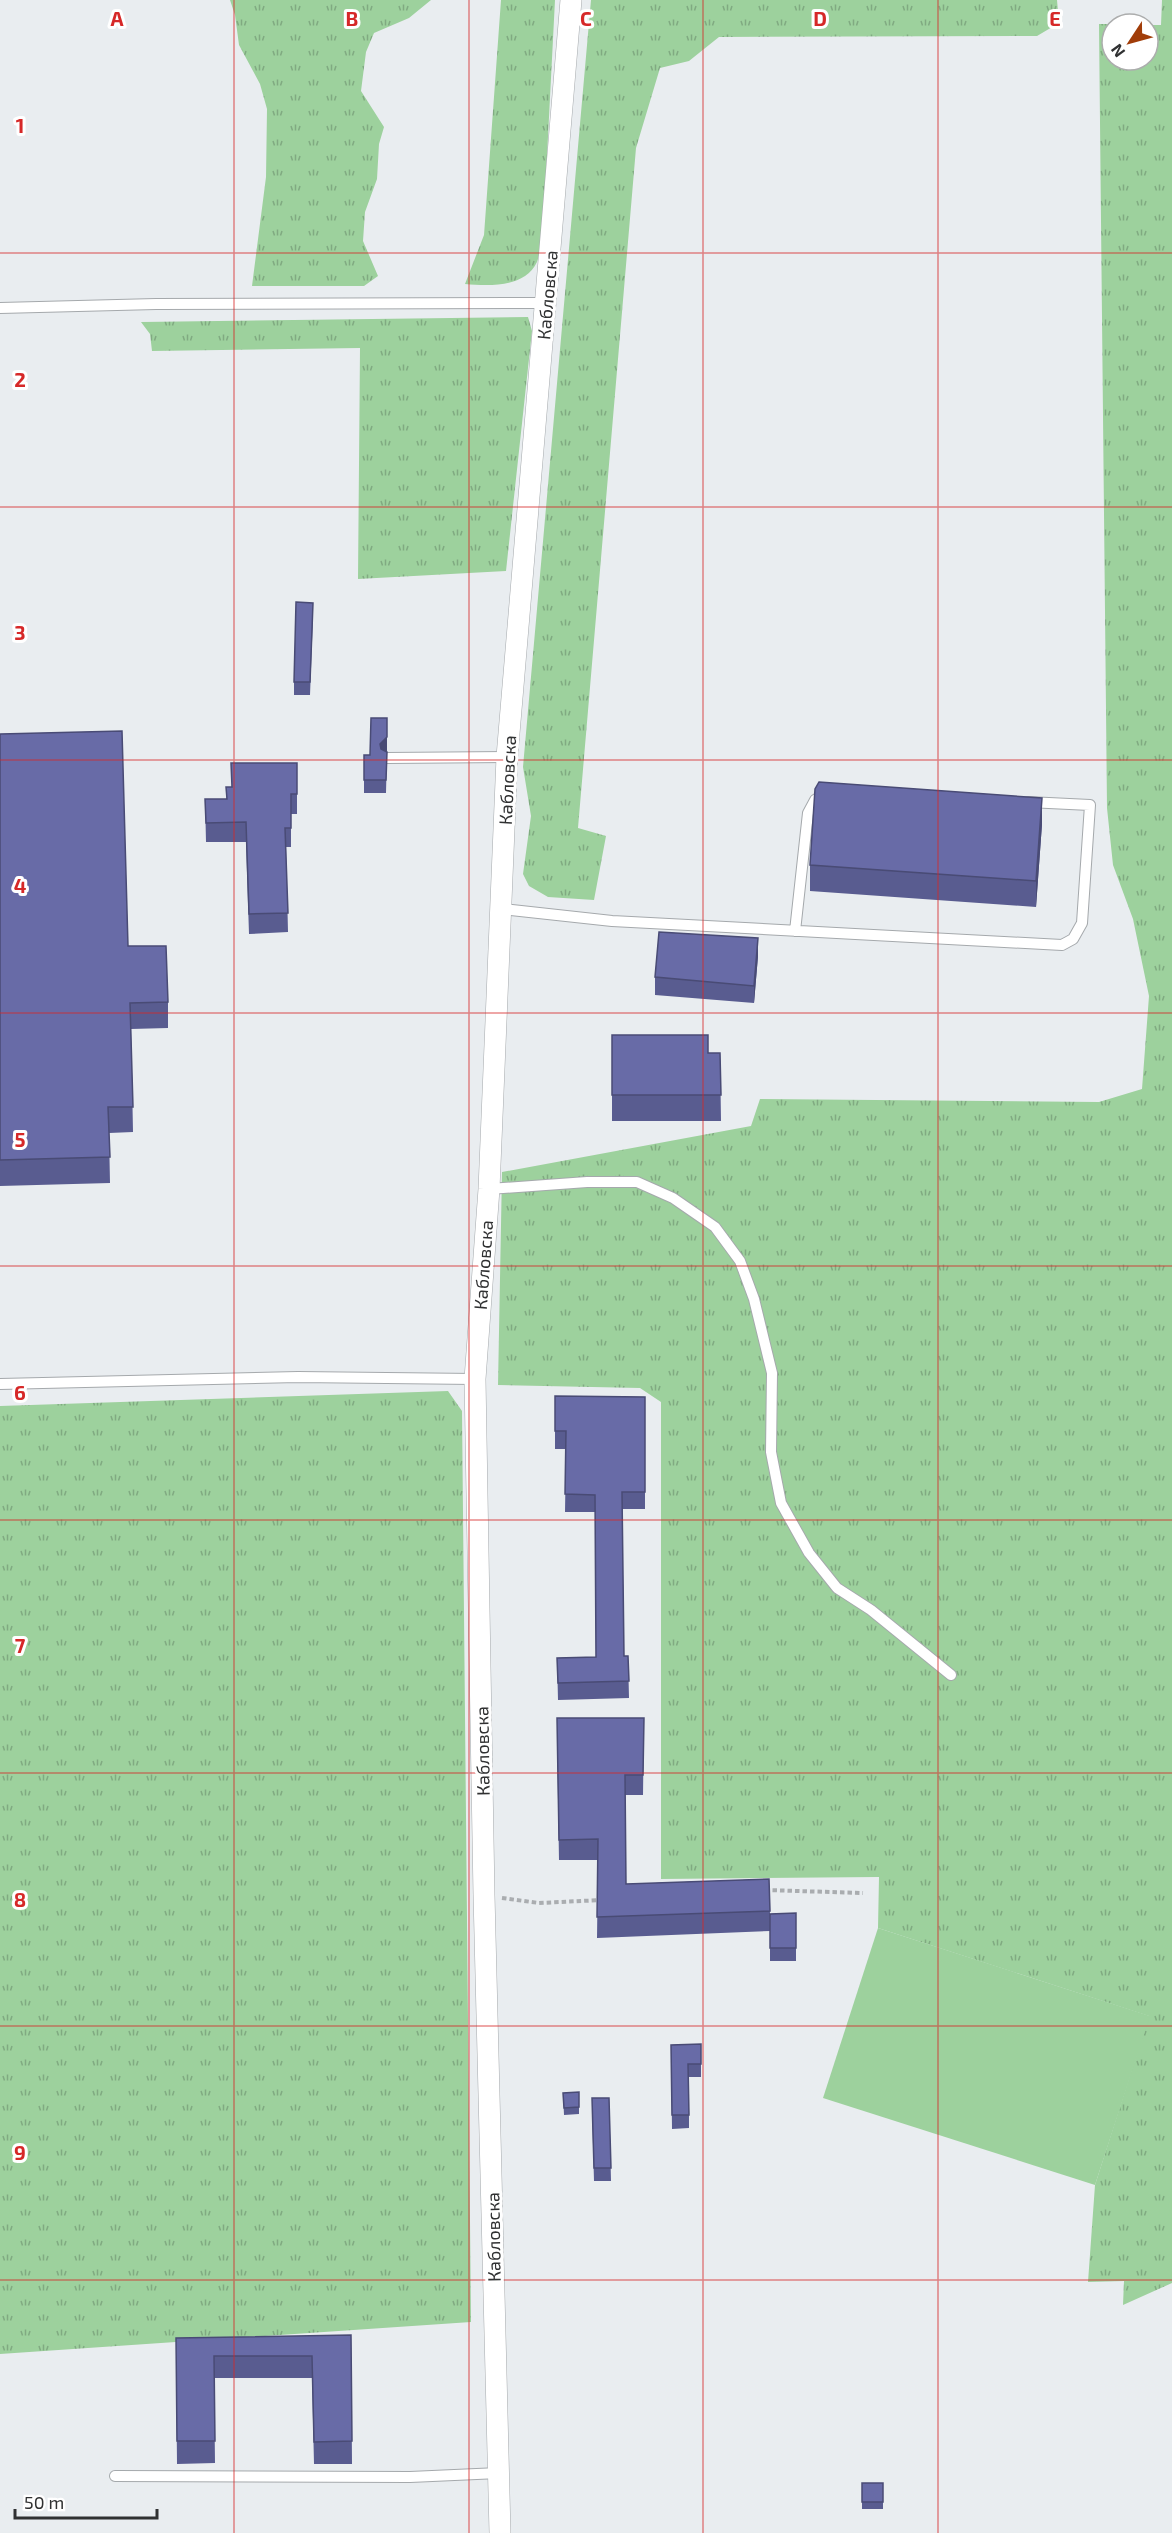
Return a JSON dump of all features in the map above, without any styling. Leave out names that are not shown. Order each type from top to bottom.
[{"type":"street","name":"Кабловска","points":[[500,2533],[484,1895],[475,1379],[489,1189],[507,757],[572,0]]},
{"type":"lane","points":[[0,308],[168,304],[547,303]]},
{"type":"lane","points":[[387,758],[507,757]]},
{"type":"lane","points":[[795,931],[808,813],[815,800],[828,791],[840,792]]},
{"type":"lane","points":[[502,909],[612,921],[1062,945],[1073,939],[1082,923],[1090,805],[1019,801]]},
{"type":"lane","points":[[489,1189],[588,1182],[637,1182],[673,1198],[715,1227],[740,1261],[754,1299],[772,1373],[771,1452],[781,1503],[809,1553],[837,1588],[872,1610],[951,1675]]},
{"type":"lane","points":[[0,1384],[298,1377],[475,1379]]},
{"type":"lane","points":[[115,2476],[410,2477],[499,2473]]},
{"type":"path","points":[[761,1890],[863,1893]]},
{"type":"path","points":[[484,1895],[539,1903],[609,1899]]},
{"type":"green space","points":[[230,0],[431,0],[409,18],[374,33],[366,52],[361,91],[384,127],[379,144],[377,179],[365,212],[363,241],[378,276],[364,286],[252,286],[266,177],[267,109],[260,84],[239,45],[235,15]]},
{"type":"green space","points":[[501,0],[555,0],[543,234],[537,262],[524,277],[495,285],[465,284],[484,235]]},
{"type":"green space","points":[[591,0],[1057,0],[1059,23],[1037,36],[719,37],[689,61],[660,68],[636,148],[578,828],[606,836],[594,900],[548,897],[529,886],[523,874],[531,816],[523,767]]},
{"type":"green space","points":[[1162,0],[1172,0],[1172,2283],[1123,2305],[1124,2281],[1088,2282],[1095,2185],[1149,2016],[878,1928],[879,1877],[661,1879],[661,1402],[640,1388],[498,1385],[502,1172],[751,1126],[760,1099],[1099,1102],[1142,1089],[1149,996],[1133,919],[1113,865],[1107,808],[1099,24],[1100,72],[1160,72]]},
{"type":"green space","points":[[528,317],[532,331],[506,571],[358,579],[360,348],[152,351],[150,334],[141,322]]},
{"type":"green space","points":[[448,1391],[462,1411],[471,2322],[0,2354],[0,1406]]},
{"type":"green space","points":[[878,1928],[1150,2016],[1095,2185],[823,2098]]},
{"type":"building","points":[[296,602],[313,603],[310,682],[294,682]]},
{"type":"building","points":[[371,718],[387,718],[387,737],[380,744],[381,749],[387,752],[386,780],[364,780],[364,755],[370,755]]},
{"type":"building","points":[[122,731],[128,946],[166,946],[168,1002],[130,1003],[133,1107],[108,1107],[110,1157],[0,1160],[0,734]]},
{"type":"building","points":[[231,763],[297,763],[297,794],[291,794],[291,828],[285,828],[288,913],[249,914],[246,822],[206,823],[205,799],[227,799],[226,787],[232,787]]},
{"type":"building","points":[[819,782],[1042,798],[1036,881],[810,865],[815,789]]},
{"type":"building","points":[[659,932],[758,938],[754,986],[655,977]]},
{"type":"building","points":[[612,1035],[708,1035],[708,1053],[720,1053],[721,1095],[612,1095]]},
{"type":"building","points":[[555,1396],[645,1397],[645,1492],[622,1492],[624,1656],[628,1656],[629,1681],[558,1683],[557,1658],[596,1657],[595,1495],[565,1494],[566,1431],[555,1431]]},
{"type":"building","points":[[557,1718],[644,1718],[643,1775],[625,1775],[626,1884],[769,1879],[770,1911],[597,1917],[598,1839],[559,1840]]},
{"type":"building","points":[[796,1913],[796,1948],[770,1948],[770,1914]]},
{"type":"building","points":[[701,2044],[701,2064],[688,2064],[689,2115],[672,2115],[671,2045]]},
{"type":"building","points":[[579,2092],[579,2107],[564,2108],[563,2093]]},
{"type":"building","points":[[592,2098],[609,2098],[611,2168],[594,2168]]},
{"type":"building","points":[[351,2335],[352,2441],[314,2442],[312,2356],[214,2356],[215,2441],[177,2441],[176,2338]]},
{"type":"building","points":[[862,2483],[883,2483],[883,2502],[862,2502]]}]
